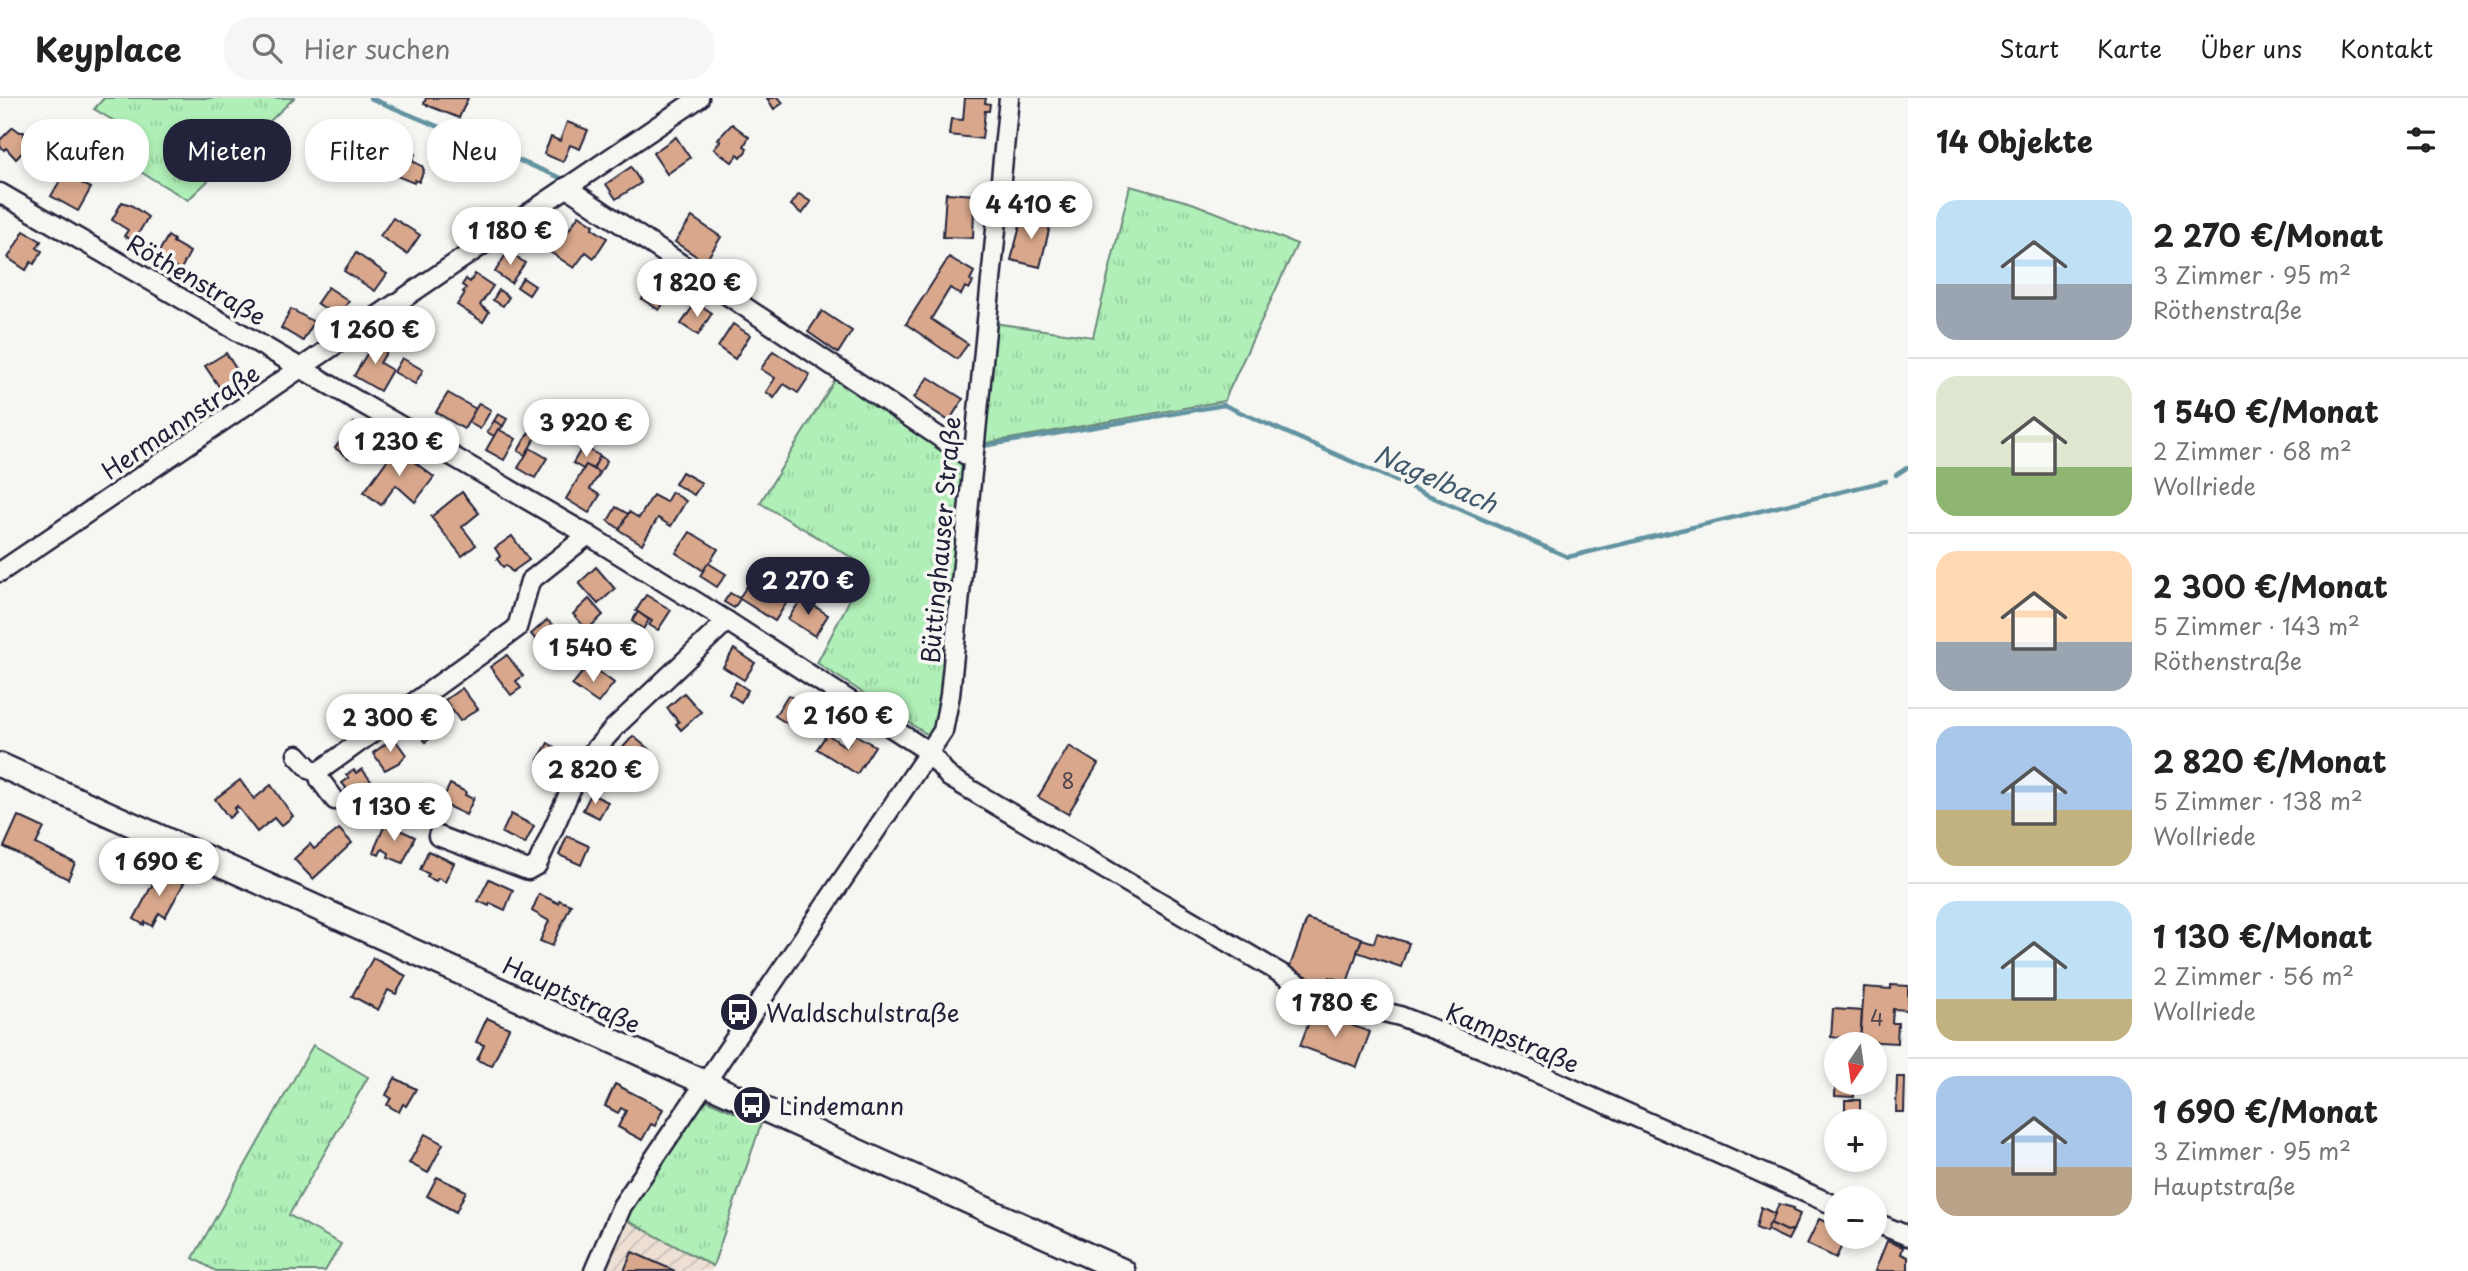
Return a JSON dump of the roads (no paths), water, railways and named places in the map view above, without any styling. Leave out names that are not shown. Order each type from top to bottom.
[{"type":"main road","name":"Hauptstraße","points":[[0,765],[1115,1269]]},
{"type":"street","name":"Hermannstraße","points":[[0,572],[699,98]]},
{"type":"street","name":"Büttinghauser Straße","points":[[706,1084],[943,731],[950,695],[1009,98]]},
{"type":"street","points":[[566,187],[972,459]]},
{"type":"street","name":"Röthenstraße","points":[[0,193],[588,535],[929,752]]},
{"type":"street","points":[[318,772],[517,628],[530,581],[588,535]]},
{"type":"street","points":[[438,836],[528,870],[537,865],[570,791],[592,753],[615,726],[727,621]]},
{"type":"street","name":"Kampstraße","points":[[929,752],[949,777],[1319,996],[1400,1016],[1483,1049],[1824,1201]]},
{"type":"street","points":[[297,755],[311,770],[318,772]]},
{"type":"street","points":[[318,772],[320,780],[335,800]]},
{"type":"street","points":[[594,1271],[622,1206],[706,1084]]},
{"type":"street","points":[[1887,1227],[1908,1236]]},
{"type":"waterway","name":"Nagelbach","points":[[370,98],[561,178]]},
{"type":"waterway","name":"Nagelbach","points":[[982,449],[983,446],[1224,405],[1568,557],[1886,481]]},
{"type":"waterway","name":"Nagelbach","points":[[1896,475],[1908,467]]},
{"type":"place","name":"Waldschulstraße","points":[[739,1012]]},
{"type":"place","name":"Lindemann","points":[[752,1105]]}]
